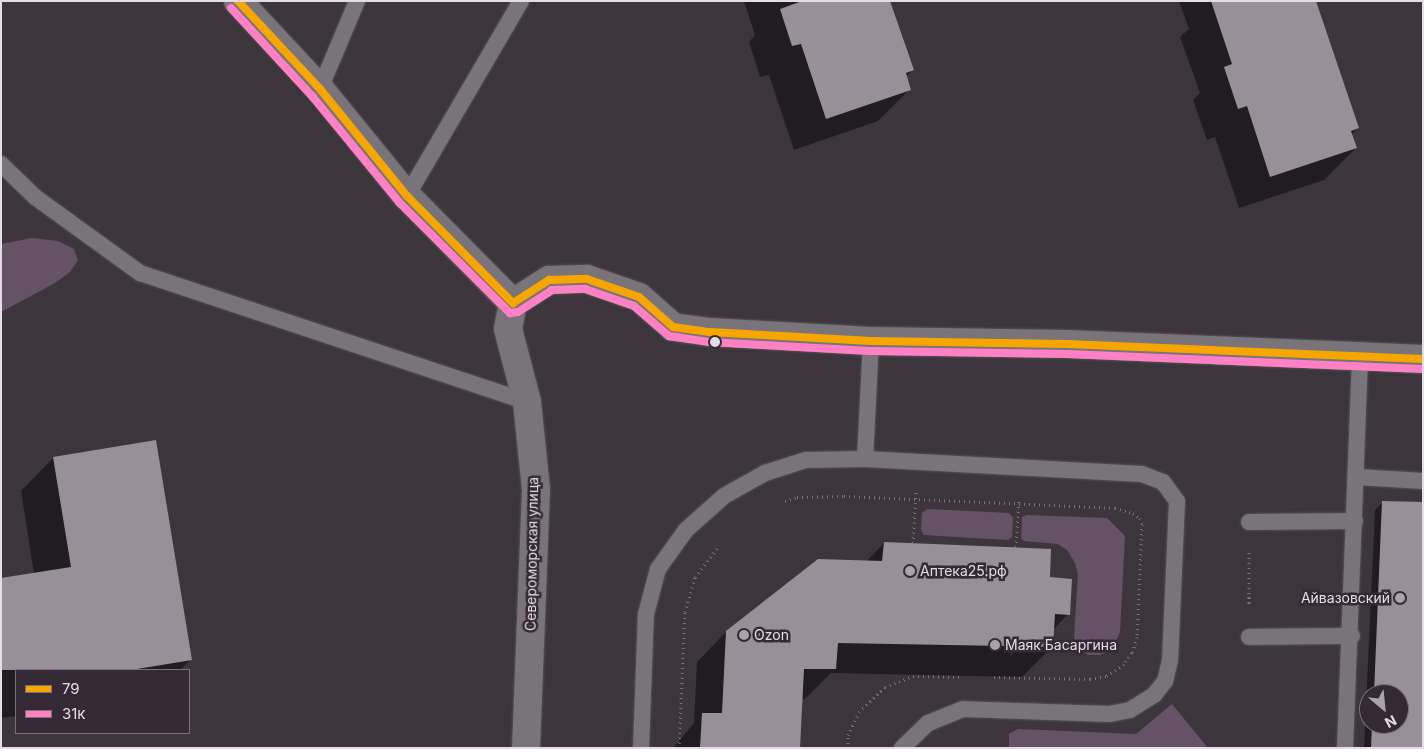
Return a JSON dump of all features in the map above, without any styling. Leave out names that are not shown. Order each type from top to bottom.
[{"type":"street","points":[[238,1],[320,89],[407,196],[513,303],[549,280],[587,278],[639,298],[673,327],[871,341],[1067,344],[1423,359]]},
{"type":"street","name":"Североморская улица","points":[[513,303],[508,329],[527,402],[536,489],[526,748]]},
{"type":"lane","points":[[320,89],[357,1]]},
{"type":"lane","points":[[407,196],[521,1]]},
{"type":"lane","points":[[1,164],[35,197],[140,273],[527,402]]},
{"type":"lane","points":[[865,459],[871,341]]},
{"type":"lane","points":[[1345,748],[1352,636],[1360,356]]},
{"type":"lane","points":[[641,748],[646,614],[658,569],[686,530],[724,496],[765,473],[806,460],[865,459],[1142,474],[1162,482],[1173,494],[1176,511],[1170,660],[1164,681],[1142,704],[1110,714],[964,708],[928,723],[902,748]]},
{"type":"lane","points":[[1357,478],[1423,481]]},
{"type":"lane","points":[[1249,522],[1355,521]]},
{"type":"lane","points":[[1249,637],[1352,636]]},
{"type":"path","points":[[913,543],[917,462]]},
{"type":"path","points":[[1016,547],[1020,467]]},
{"type":"path","points":[[781,502],[797,497],[844,496],[1116,508],[1133,512],[1140,518],[1142,524],[1137,637],[1132,653],[1124,664],[1106,676],[1090,679],[992,677]]},
{"type":"path","points":[[1249,522],[1249,637]]},
{"type":"path","points":[[679,748],[684,612],[694,577],[726,538]]},
{"type":"path","points":[[848,748],[848,735],[859,712],[885,687],[914,676],[962,677]]},
{"type":"shaded area","points":[[32,238],[58,241],[74,249],[78,260],[70,272],[55,283],[1,312],[1,244]]},
{"type":"shaded area","points":[[927,509],[1009,513],[1013,518],[1012,537],[1008,540],[924,535],[921,530],[922,513]]},
{"type":"shaded area","points":[[1027,515],[1107,518],[1125,536],[1120,632],[1113,648],[1101,655],[1088,655],[1078,648],[1074,637],[1078,574],[1075,563],[1067,550],[1058,544],[1024,541],[1021,538],[1022,517]]},
{"type":"shaded area","points":[[1172,704],[1208,748],[1009,747],[1009,734],[1018,729],[1136,734]]},
{"type":"building","points":[[802,1],[890,1],[914,70],[906,73],[911,90],[826,119],[801,44],[792,46],[780,9]]},
{"type":"building","points":[[1211,1],[1316,1],[1359,128],[1351,131],[1357,148],[1270,177],[1247,106],[1238,109],[1224,67],[1232,64]]},
{"type":"building","points":[[156,440],[192,660],[137,669],[1,670],[1,578],[71,567],[53,457]]},
{"type":"building","name":"Айвазовский","points":[[1382,501],[1423,502],[1423,748],[1371,748],[1372,734],[1409,734],[1409,684],[1374,684]]},
{"type":"building","name":"Маяк Басаргина","points":[[884,542],[1051,549],[1050,577],[1072,579],[1070,615],[1055,614],[1053,647],[838,643],[836,669],[804,669],[800,748],[700,748],[702,713],[722,713],[726,631],[818,559],[882,561]]},
{"type":"transit line","name":"79","points":[[238,1],[320,89],[407,196],[513,303],[549,280],[587,279],[639,297],[673,327],[710,332],[871,341],[1067,344],[1423,359]]},
{"type":"transit line","name":"31к","points":[[231,8],[312,96],[400,203],[510,313],[518,312],[552,290],[585,289],[634,306],[669,336],[709,342],[870,351],[1067,354],[1423,369]]},
{"type":"place","name":"Аптека25.рф","points":[[910,571]]},
{"type":"place","name":"Айвазовский","points":[[1400,598]]},
{"type":"place","name":"Ozon","points":[[744,635]]},
{"type":"place","name":"Маяк Басаргина","points":[[995,645]]}]
